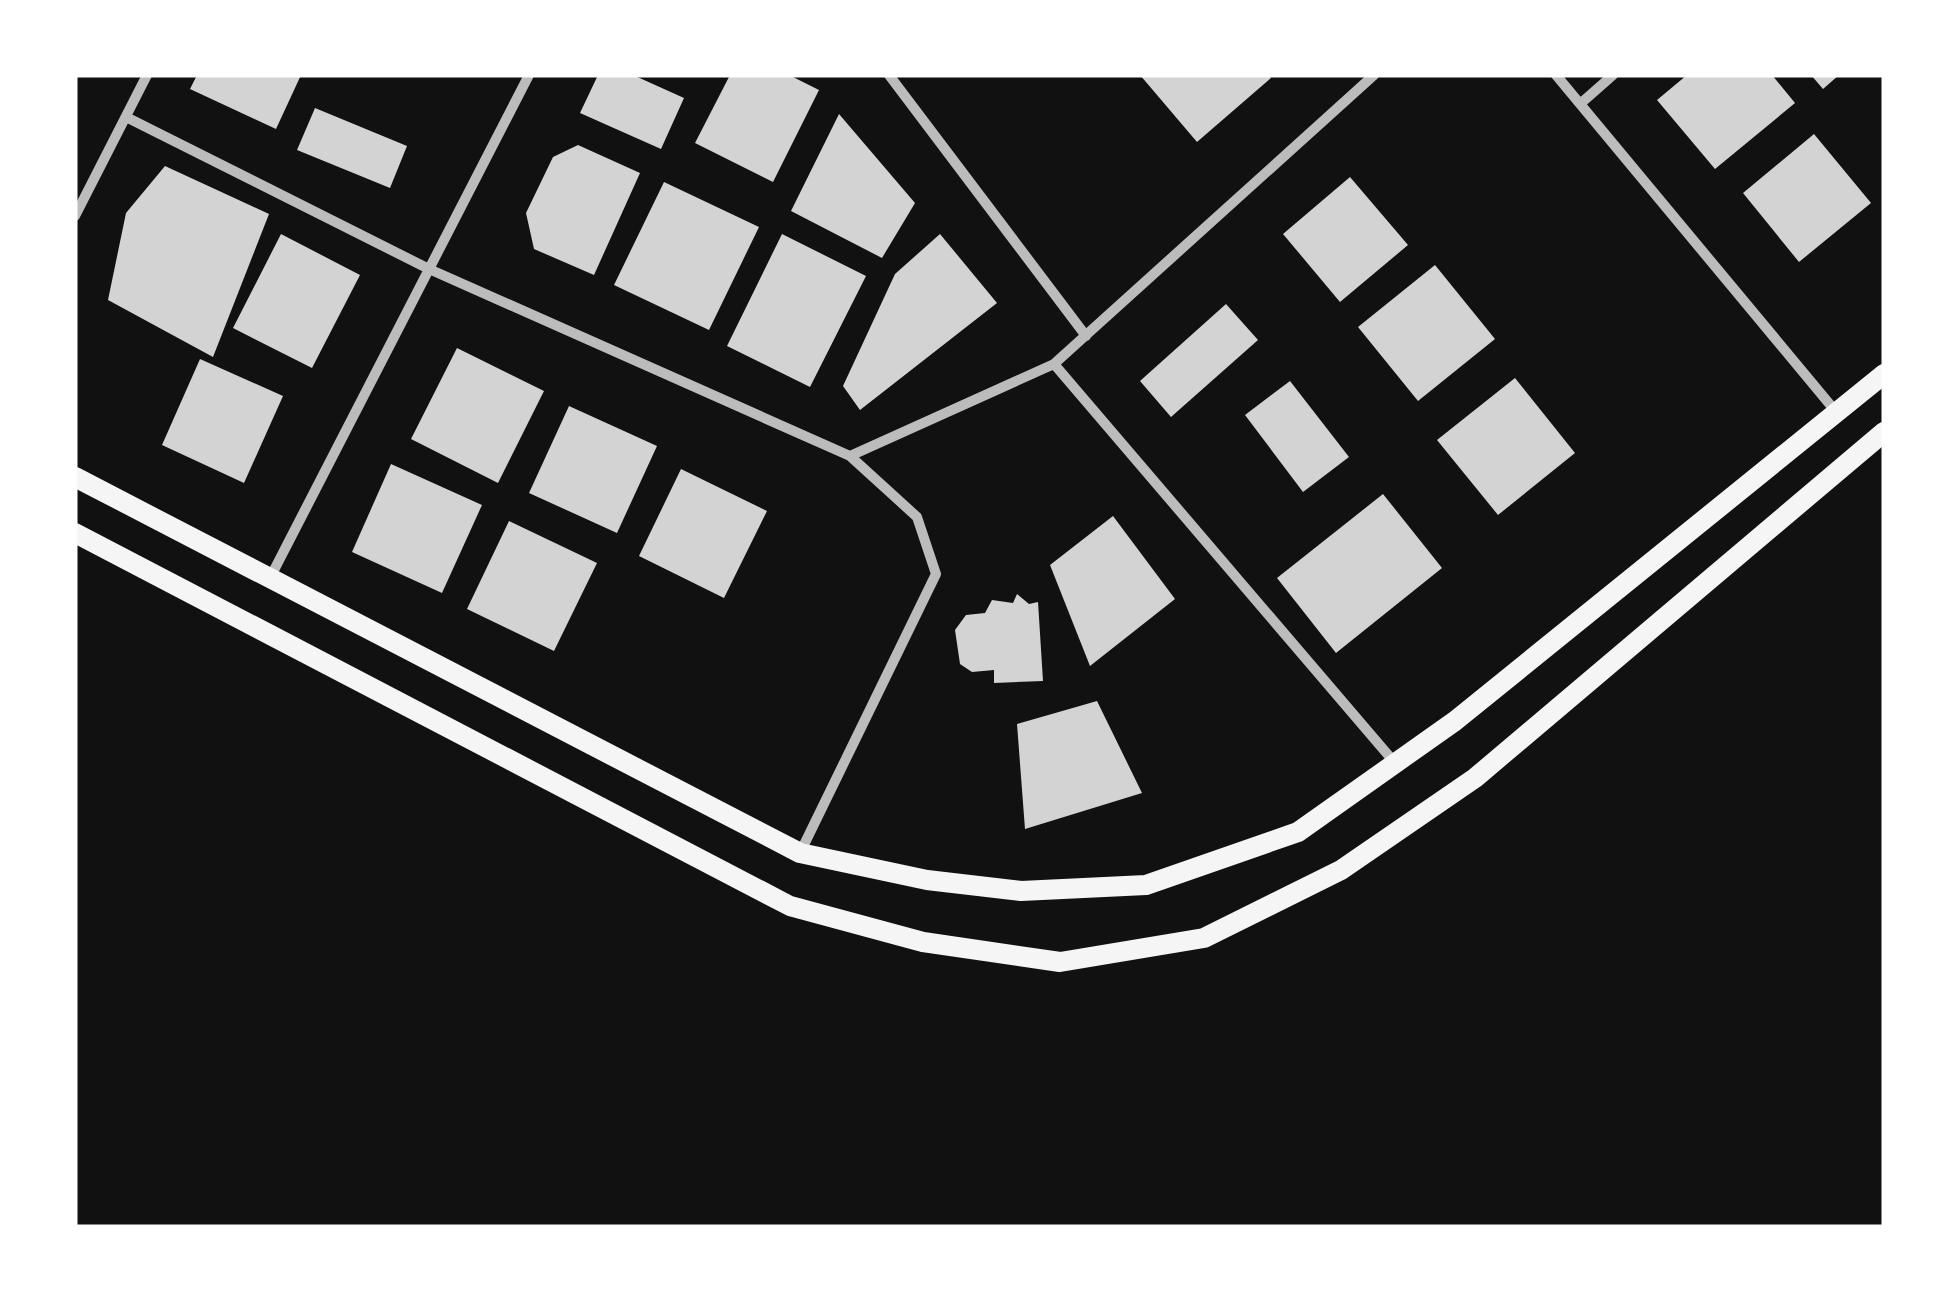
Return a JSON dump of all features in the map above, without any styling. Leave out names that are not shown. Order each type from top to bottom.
[{"type":"main road","points":[[75,477],[800,852],[927,880],[1021,891],[1146,885],[1298,832],[1456,721],[1884,374]]},
{"type":"main road","points":[[75,534],[790,906],[924,942],[1060,962],[1204,938],[1341,870],[1475,778],[1884,432]]},
{"type":"street","points":[[75,216],[147,75]]},
{"type":"street","points":[[271,576],[528,75]]},
{"type":"street","points":[[889,75],[1086,336]]},
{"type":"street","points":[[850,456],[1054,364],[1374,75]]},
{"type":"street","points":[[1556,75],[1836,412]]},
{"type":"street","points":[[1580,104],[1613,75]]},
{"type":"street","points":[[126,116],[429,270],[850,456],[917,516],[936,574],[800,852]]},
{"type":"street","points":[[1054,364],[1396,763]]},
{"type":"building","points":[[197,75],[301,75],[276,129],[190,89]]},
{"type":"building","points":[[598,75],[633,75],[684,98],[661,149],[580,113]]},
{"type":"building","points":[[730,75],[789,75],[819,90],[773,182],[695,143]]},
{"type":"building","points":[[1140,75],[1268,75],[1271,78],[1197,142]]},
{"type":"building","points":[[1687,75],[1772,75],[1795,103],[1715,169],[1657,100]]},
{"type":"building","points":[[1811,75],[1839,75],[1823,89]]},
{"type":"building","points":[[315,108],[407,146],[390,188],[297,150]]},
{"type":"building","points":[[839,114],[915,203],[882,258],[791,211]]},
{"type":"building","points":[[1814,134],[1871,203],[1799,262],[1743,193]]},
{"type":"building","points":[[578,145],[640,173],[594,275],[534,249],[526,213],[553,157]]},
{"type":"building","points":[[165,166],[269,214],[213,357],[108,300],[126,213]]},
{"type":"building","points":[[1350,177],[1408,245],[1340,302],[1283,234]]},
{"type":"building","points":[[664,182],[759,227],[709,330],[614,285]]},
{"type":"building","points":[[281,234],[360,275],[312,368],[233,328]]},
{"type":"building","points":[[782,234],[866,276],[810,387],[727,346]]},
{"type":"building","points":[[940,234],[997,303],[860,410],[843,386],[895,274]]},
{"type":"building","points":[[1435,265],[1495,339],[1418,401],[1358,327]]},
{"type":"building","points":[[1226,304],[1258,340],[1171,417],[1140,381]]},
{"type":"building","points":[[457,348],[544,391],[498,483],[411,439]]},
{"type":"building","points":[[200,359],[283,396],[244,483],[162,445]]},
{"type":"building","points":[[1515,378],[1575,453],[1498,515],[1437,440]]},
{"type":"building","points":[[1290,381],[1349,457],[1303,492],[1245,415]]},
{"type":"building","points":[[569,406],[657,446],[617,533],[529,493]]},
{"type":"building","points":[[391,464],[482,505],[442,593],[352,552]]},
{"type":"building","points":[[681,469],[767,511],[724,598],[639,556]]},
{"type":"building","points":[[1383,494],[1442,568],[1336,653],[1277,578]]},
{"type":"building","points":[[1113,516],[1175,599],[1090,666],[1050,565]]},
{"type":"building","points":[[509,521],[597,563],[554,651],[467,609]]},
{"type":"building","points":[[1017,594],[1029,604],[1038,602],[1043,681],[994,683],[994,670],[972,672],[960,664],[955,630],[966,615],[985,613],[992,600],[1013,603]]},
{"type":"building","points":[[1097,701],[1142,793],[1025,829],[1017,724]]}]
